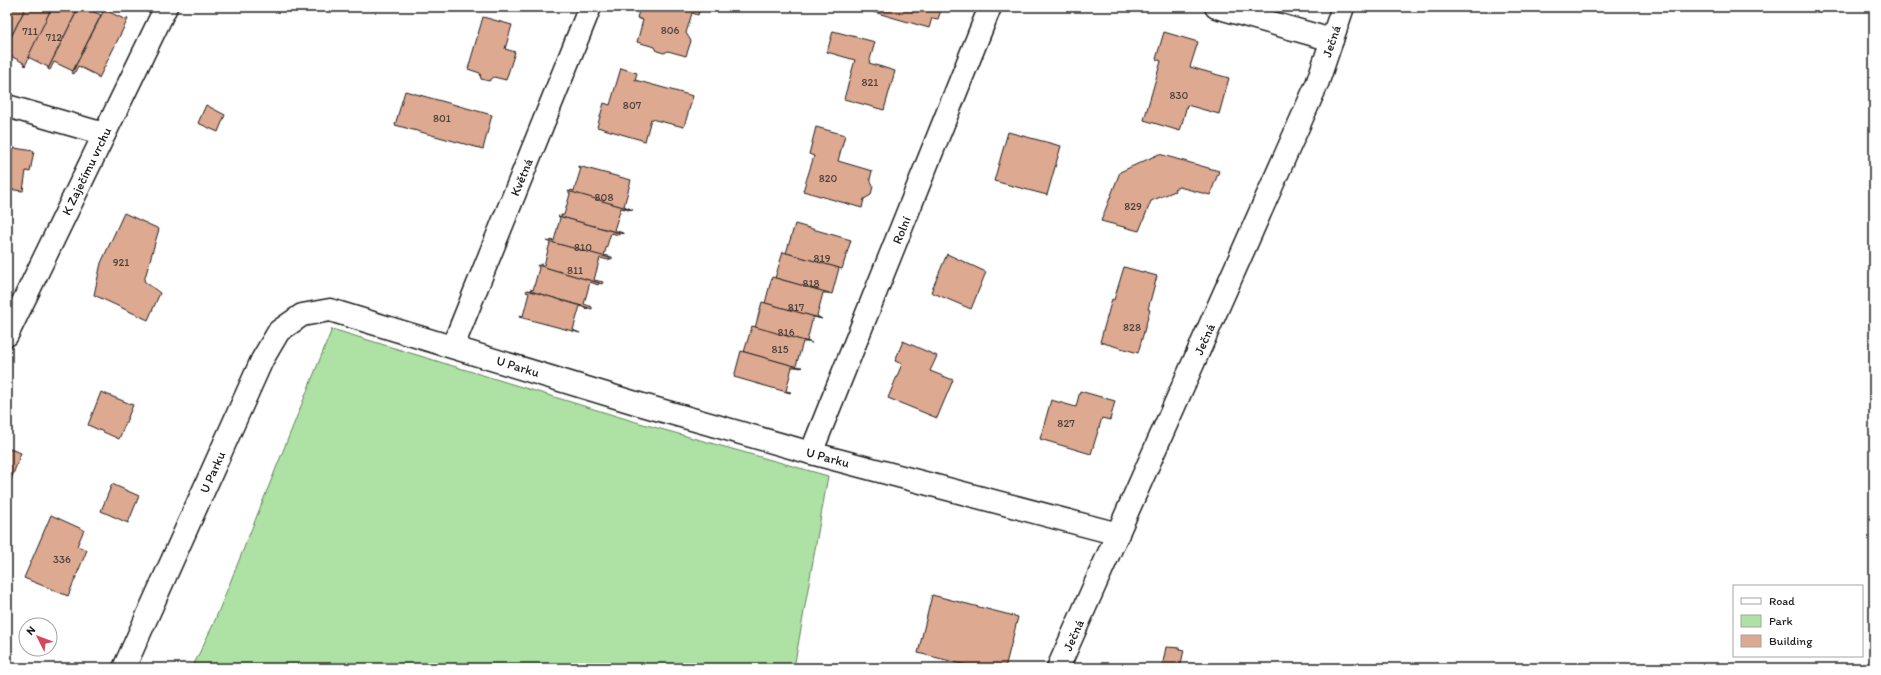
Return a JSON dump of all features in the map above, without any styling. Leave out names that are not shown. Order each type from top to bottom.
[{"type":"street","name":"K Zaječímu vrchu","points":[[7,335],[166,7]]},
{"type":"street","name":"Květná","points":[[453,346],[590,7]]},
{"type":"street","name":"Rolní","points":[[811,453],[990,7]]},
{"type":"street","points":[[1216,7],[1332,40]]},
{"type":"street","name":"Ječná","points":[[1058,668],[1317,84],[1343,7]]},
{"type":"street","points":[[7,106],[104,134]]},
{"type":"street","name":"U Parku","points":[[124,668],[262,360],[279,331],[302,315],[330,310],[453,346],[639,404],[811,453],[1118,534]]},
{"type":"green space","points":[[332,329],[636,422],[828,476],[794,668],[192,668],[213,625]]},
{"type":"building","points":[[7,7],[26,7],[7,45]]},
{"type":"building","points":[[26,7],[52,7],[25,66],[24,63],[7,54],[7,45]]},
{"type":"building","points":[[52,7],[68,7],[76,11],[79,7],[48,69],[48,67],[28,57]]},
{"type":"building","points":[[79,7],[83,7],[101,15],[73,71],[54,62],[50,70],[48,69]]},
{"type":"building","points":[[640,7],[700,7],[698,15],[692,13],[686,33],[691,41],[686,56],[668,51],[664,53],[657,51],[655,47],[637,42],[643,20],[637,18]]},
{"type":"building","points":[[860,7],[942,7],[938,19],[932,18],[929,28]]},
{"type":"building","points":[[105,8],[105,10],[126,20],[126,18],[128,19],[99,78],[97,78],[98,76],[78,66],[74,74],[72,73]]},
{"type":"building","points":[[483,17],[512,25],[505,49],[515,52],[506,80],[494,77],[489,81],[481,79],[480,73],[468,69]]},
{"type":"building","points":[[833,31],[875,42],[869,63],[895,71],[884,110],[844,99],[855,60],[827,52]]},
{"type":"building","points":[[1164,32],[1198,42],[1190,67],[1229,78],[1219,114],[1187,105],[1180,131],[1144,120],[1161,61],[1156,59]]},
{"type":"building","points":[[621,68],[637,73],[635,80],[693,96],[684,127],[651,119],[645,141],[597,127],[604,103],[610,105]]},
{"type":"building","points":[[405,91],[492,115],[483,149],[395,125]]},
{"type":"building","points":[[206,105],[225,115],[218,132],[198,123]]},
{"type":"building","points":[[816,127],[845,135],[838,161],[872,171],[870,179],[873,186],[871,195],[864,199],[862,208],[803,191],[814,156],[809,154]]},
{"type":"building","points":[[1008,132],[1061,146],[1047,195],[994,181]]},
{"type":"building","points":[[14,148],[34,151],[30,172],[26,171],[23,191],[7,189],[7,149],[14,150]]},
{"type":"building","points":[[1159,154],[1219,171],[1210,195],[1179,187],[1174,189],[1175,191],[1151,201],[1139,231],[1101,221],[1120,172]]},
{"type":"building","points":[[578,166],[631,180],[624,206],[633,210],[570,192],[571,190],[574,191],[581,168]]},
{"type":"building","points":[[568,191],[630,209],[621,208],[614,230],[623,234],[561,217],[561,215],[564,215],[570,194]]},
{"type":"building","points":[[124,213],[159,229],[144,281],[160,293],[148,320],[94,295],[101,263]]},
{"type":"building","points":[[558,216],[619,233],[619,235],[611,233],[604,255],[612,257],[612,259],[550,242],[551,240],[554,241],[560,218]]},
{"type":"building","points":[[795,224],[851,240],[842,269],[786,253]]},
{"type":"building","points":[[547,241],[610,258],[609,260],[600,258],[594,280],[603,282],[602,284],[540,266],[540,264],[544,265],[550,243]]},
{"type":"building","points":[[783,252],[839,268],[832,294],[775,278]]},
{"type":"building","points":[[947,254],[986,272],[971,309],[931,292]]},
{"type":"building","points":[[537,265],[599,283],[598,285],[590,282],[584,304],[592,307],[592,309],[530,291],[530,289],[533,290],[539,268]]},
{"type":"building","points":[[1124,267],[1157,276],[1148,309],[1150,310],[1138,353],[1100,342],[1112,299],[1114,300]]},
{"type":"building","points":[[772,277],[829,293],[823,293],[817,316],[822,319],[765,303]]},
{"type":"building","points":[[527,290],[588,308],[587,309],[580,306],[573,330],[580,333],[519,317],[520,315],[523,316],[529,293],[526,292]]},
{"type":"building","points":[[762,302],[819,318],[813,317],[807,341],[812,343],[755,328]]},
{"type":"building","points":[[752,326],[808,342],[803,342],[796,366],[802,367],[801,368],[744,352]]},
{"type":"building","points":[[903,341],[937,356],[930,371],[953,380],[937,418],[888,398],[902,364],[895,361]]},
{"type":"building","points":[[741,351],[798,367],[792,367],[786,391],[791,392],[790,393],[734,377]]},
{"type":"building","points":[[1080,391],[1115,401],[1110,420],[1102,418],[1091,454],[1040,439],[1051,400],[1076,407]]},
{"type":"building","points":[[101,392],[133,405],[119,439],[88,425]]},
{"type":"building","points":[[7,448],[21,453],[9,485],[7,484]]},
{"type":"building","points":[[112,484],[139,496],[128,523],[101,511]]},
{"type":"building","points":[[51,515],[84,530],[77,546],[87,550],[68,596],[24,578]]},
{"type":"building","points":[[932,595],[1018,617],[1005,668],[978,668],[918,653]]},
{"type":"building","points":[[1166,647],[1181,648],[1180,649],[1184,650],[1180,668],[1162,667]]}]
